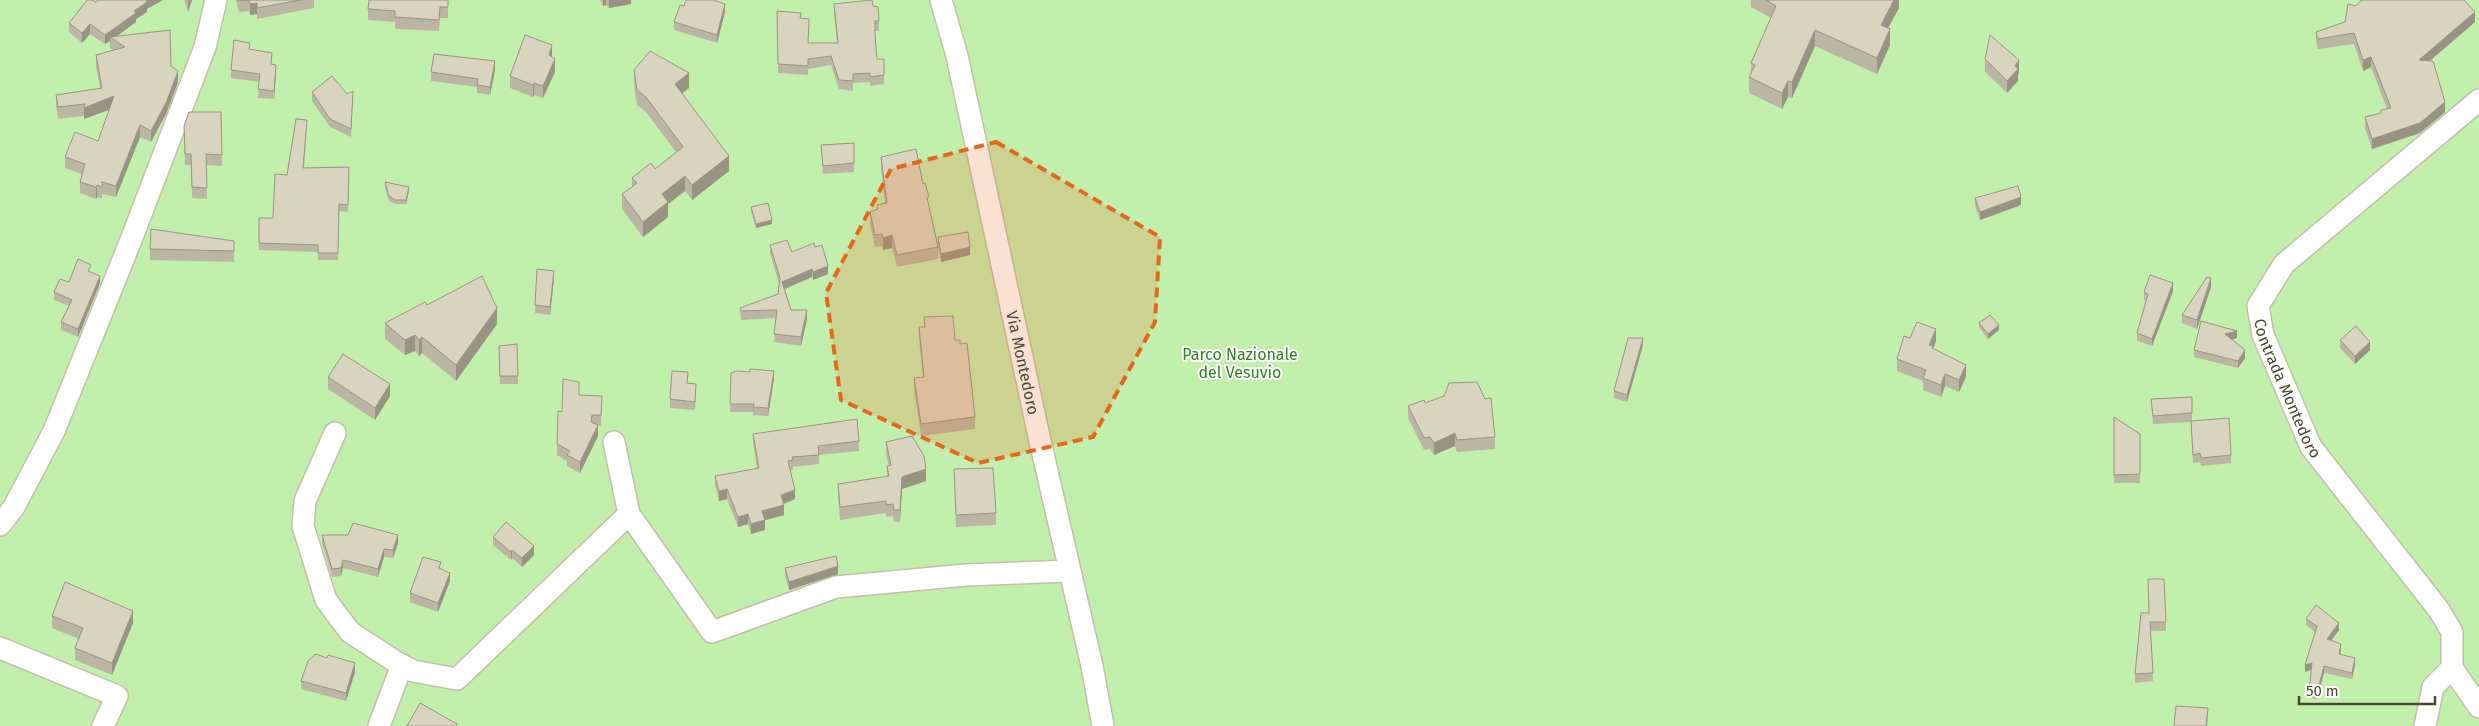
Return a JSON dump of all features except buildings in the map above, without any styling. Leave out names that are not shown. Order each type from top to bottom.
[{"type":"street","points":[[0,525],[14,506],[54,431],[131,240],[205,47],[216,0]]},
{"type":"street","name":"Via Montedoro","points":[[941,0],[957,56],[1103,714],[1103,726]]},
{"type":"street","name":"Contrada Montedoro","points":[[2452,668],[2452,632],[2439,610],[2311,447],[2263,335],[2258,306],[2284,264],[2479,100]]},
{"type":"street","points":[[335,433],[305,501],[303,526],[311,555],[326,600],[350,632],[413,671],[457,679],[629,514]]},
{"type":"street","points":[[614,442],[629,514],[712,632],[836,587],[966,575],[1070,571]]},
{"type":"street","points":[[0,648],[117,696],[103,726]]},
{"type":"street","points":[[379,726],[402,665]]},
{"type":"street","points":[[2425,726],[2433,687],[2452,668],[2479,707]]},
{"type":"highlighted area","points":[[996,142],[1160,237],[1155,322],[1093,437],[978,463],[841,400],[826,293],[891,169]]},
{"type":"green space","name":"Parco Nazionale del Vesuvio","points":[[0,0],[2479,0],[2479,726],[0,726]]}]
